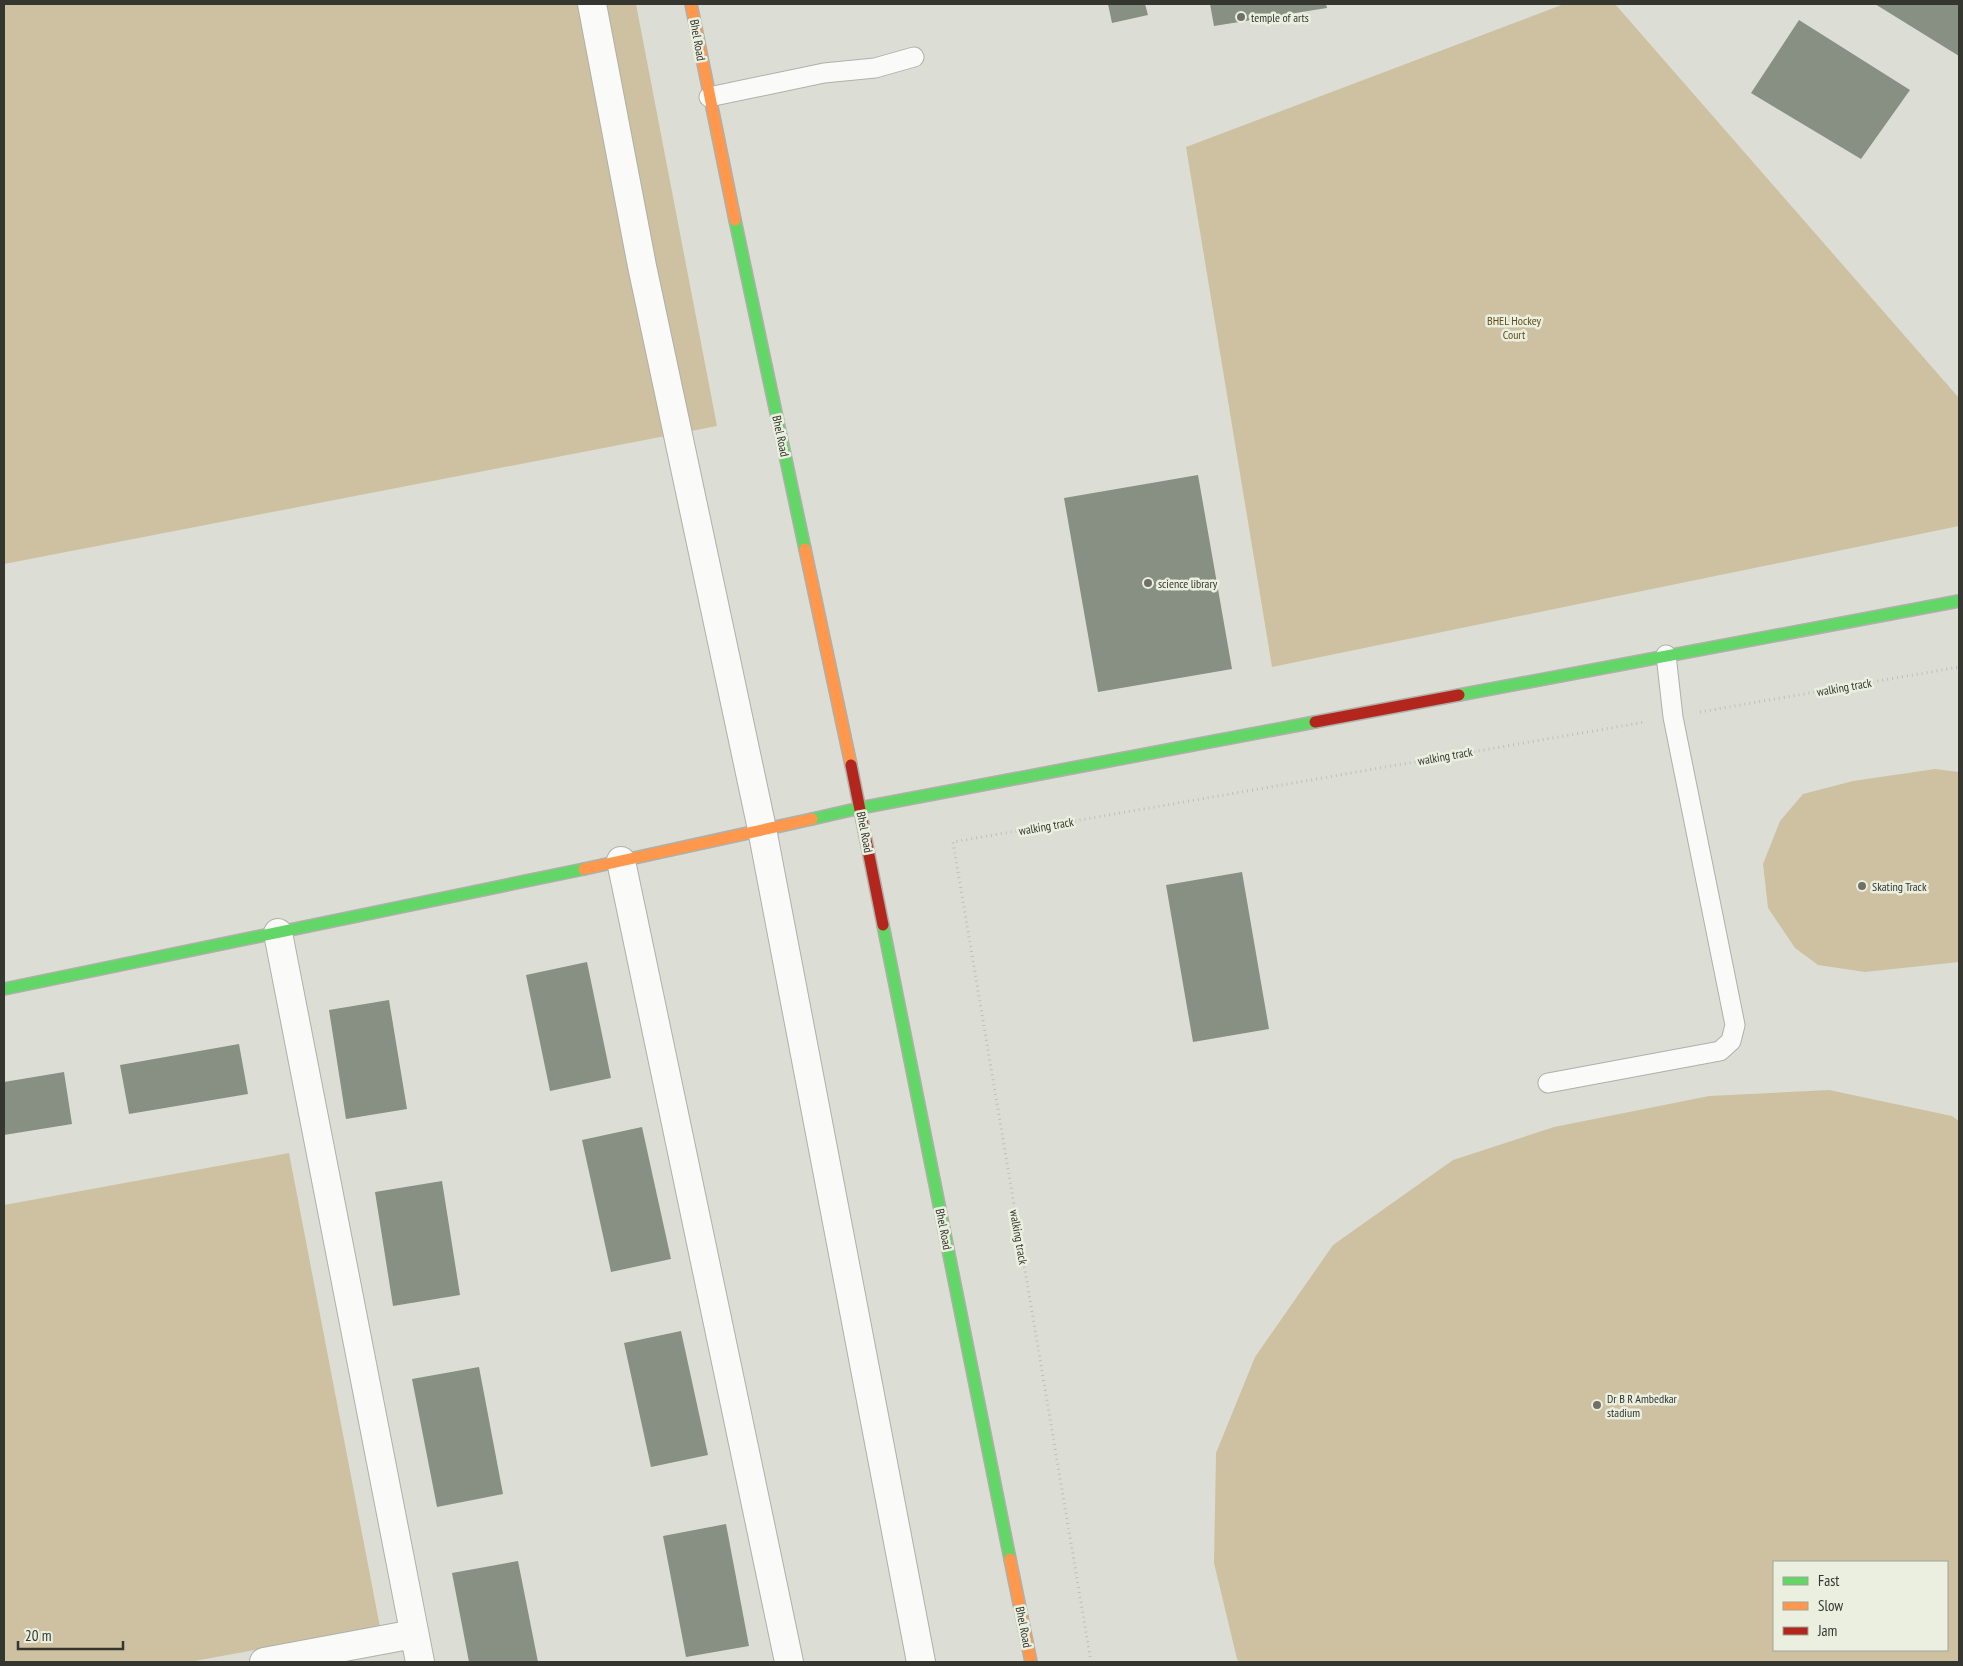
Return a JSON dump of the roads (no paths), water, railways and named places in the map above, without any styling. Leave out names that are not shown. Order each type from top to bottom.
[{"type":"street","points":[[592,4],[642,266],[762,829],[921,1662]]},
{"type":"street","name":"Bhel Road","points":[[691,4],[708,97],[860,808],[1031,1662]]},
{"type":"street","points":[[4,989],[621,861],[860,808],[1959,601]]},
{"type":"street","points":[[621,861],[789,1662]]},
{"type":"street","points":[[278,933],[420,1662]]},
{"type":"street","points":[[264,1662],[414,1634]]},
{"type":"lane","points":[[708,97],[824,73],[875,68],[914,58]]},
{"type":"lane","points":[[1548,1084],[1720,1051],[1730,1041],[1735,1025],[1673,717],[1666,655]]},
{"type":"place","name":"temple of arts","points":[[1241,17]]},
{"type":"place","name":"science library","points":[[1148,583]]},
{"type":"place","name":"Skating Track","points":[[1862,886]]},
{"type":"place","name":"Dr B R Ambedkar stadium","points":[[1597,1405]]},
{"type":"park label","name":"BHEL Hockey Court","points":[[1514,327]]}]
